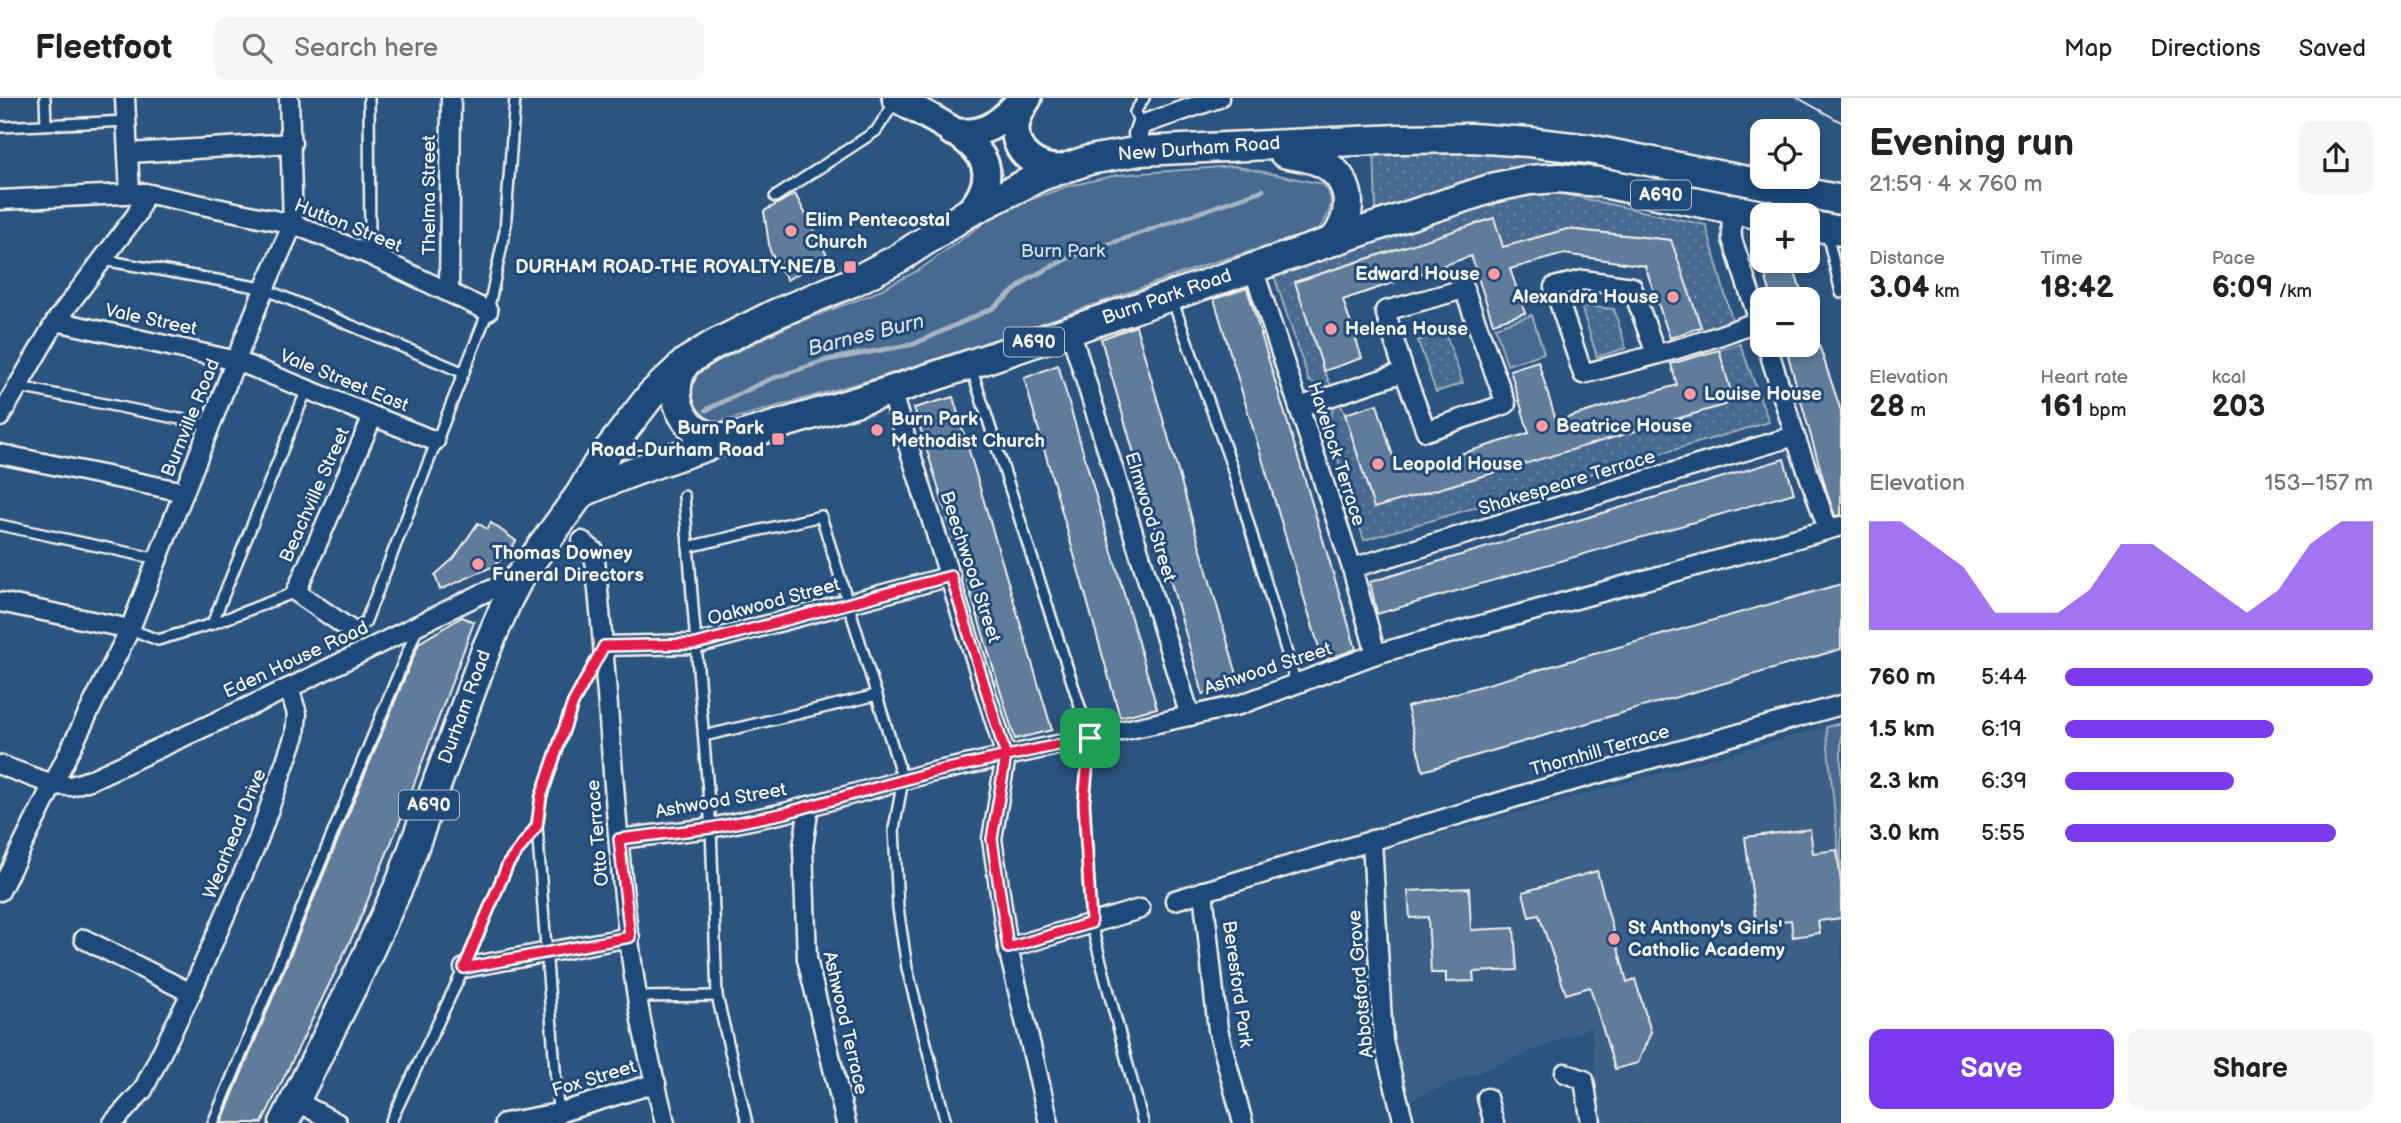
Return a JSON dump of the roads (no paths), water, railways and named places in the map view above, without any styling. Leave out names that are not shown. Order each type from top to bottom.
[{"type":"highway","name":"New Durham Road","points":[[581,493],[604,456],[651,394],[686,362],[726,338],[855,281],[899,258],[966,214],[1064,167],[1089,160],[1140,138],[1240,145],[1471,138],[1529,142],[1589,149],[1841,200]]},
{"type":"highway","name":"A690","points":[[1240,145],[1305,157],[1333,170],[1344,185],[1349,206],[1343,228],[1333,241]]},
{"type":"highway","name":"Burn Park Road","points":[[581,493],[628,472],[733,437],[891,391],[1496,187],[1529,180],[1559,178],[1598,181],[1750,213]]},
{"type":"highway","name":"A690","points":[[686,362],[676,390],[676,400],[682,415],[694,429],[703,434],[713,438],[733,437]]},
{"type":"highway","name":"Durham Road","points":[[289,1112],[359,973],[402,878],[496,624],[519,578],[581,493]]},
{"type":"main road","points":[[897,98],[953,132],[981,156],[986,172],[984,191],[966,214]]},
{"type":"main road","points":[[953,132],[978,133],[989,129],[1002,121],[1025,98]]},
{"type":"main road","points":[[1025,98],[1016,122],[1018,143],[1027,157],[1039,165],[1047,168],[1064,167]]},
{"type":"street","points":[[0,417],[56,321],[137,214],[137,193],[129,153],[125,98]]},
{"type":"street","points":[[289,98],[293,224]]},
{"type":"street","name":"Thelma Street","points":[[449,292],[451,98]]},
{"type":"street","points":[[1140,138],[1219,98]]},
{"type":"street","points":[[129,153],[292,142]]},
{"type":"street","name":"Hutton Street","points":[[0,201],[137,193],[293,224],[370,255],[488,311]]},
{"type":"street","points":[[1731,209],[1732,239],[1750,292]]},
{"type":"street","name":"Burnville Road","points":[[0,891],[130,629],[264,289],[293,224]]},
{"type":"street","name":"Havelock Terrace","points":[[1253,268],[1352,568],[1376,654]]},
{"type":"street","points":[[1656,354],[1632,287],[1583,280],[1554,287],[1583,374],[1723,336],[1750,328]]},
{"type":"street","points":[[1464,289],[1506,404],[1426,431],[1404,372],[1385,311],[1464,289]]},
{"type":"street","name":"Vale Street","points":[[56,321],[237,360]]},
{"type":"street","name":"Elmwood Street","points":[[1070,330],[1190,716]]},
{"type":"street","points":[[1771,357],[1795,436],[1835,527]]},
{"type":"street","name":"Vale Street East","points":[[237,360],[435,441]]},
{"type":"street","points":[[1299,407],[1404,372]]},
{"type":"street","name":"Beechwood Street","points":[[891,391],[1006,756]]},
{"type":"street","name":"Beachville Street","points":[[296,592],[373,416]]},
{"type":"street","name":"Shakespeare Terrace","points":[[1352,568],[1795,436]]},
{"type":"street","points":[[0,454],[184,492]]},
{"type":"street","name":"Ashwood Street","points":[[619,839],[711,828],[1006,756],[1240,705],[1376,654],[1835,527]]},
{"type":"street","name":"Otto Terrace","points":[[582,541],[594,551],[619,839],[637,997],[665,1123]]},
{"type":"street","name":"Oakwood Street","points":[[604,646],[696,644],[951,576]]},
{"type":"street","name":"Eden House Road","points":[[54,785],[71,786],[90,780],[519,578]]},
{"type":"street","points":[[296,592],[351,630]]},
{"type":"street","points":[[0,602],[130,629]]},
{"type":"street","name":"Wearhead Drive","points":[[113,1123],[143,1090],[191,993],[258,840],[295,735],[297,714],[289,688]]},
{"type":"street","name":"Thornhill Terrace","points":[[1175,900],[1546,788],[1841,705]]},
{"type":"street","points":[[1006,756],[992,839],[1008,948],[1049,1123]]},
{"type":"street","points":[[0,765],[54,785]]},
{"type":"street","name":"Ashwood Terrace","points":[[809,806],[803,847],[807,959],[846,1123]]},
{"type":"street","name":"Abbotsford Grove","points":[[1372,840],[1383,1041],[1404,1123]]},
{"type":"street","name":"Beresford Park","points":[[1203,891],[1219,1030],[1243,1123]]},
{"type":"street","points":[[1008,948],[1140,909]]},
{"type":"street","points":[[464,968],[630,937]]},
{"type":"street","points":[[84,939],[191,993]]},
{"type":"street","points":[[1565,1073],[1584,1080],[1591,1123]]},
{"type":"street","name":"Fox Street","points":[[504,1123],[559,1118],[656,1083]]},
{"type":"street","points":[[1487,1098],[1494,1123]]},
{"type":"street","points":[[289,1112],[337,1123]]},
{"type":"lane","points":[[45,98],[46,124]]},
{"type":"lane","points":[[369,98],[370,255]]},
{"type":"lane","points":[[351,630],[365,623],[488,311],[505,231],[515,98]]},
{"type":"lane","points":[[775,197],[876,131],[897,98]]},
{"type":"lane","points":[[1140,138],[1135,112],[1144,98]]},
{"type":"lane","points":[[0,127],[127,121]]},
{"type":"lane","points":[[1825,228],[1841,293]]},
{"type":"lane","points":[[103,260],[264,289],[462,372]]},
{"type":"lane","points":[[1171,296],[1230,464],[1296,684]]},
{"type":"lane","points":[[970,364],[1090,738],[1084,803],[1091,923],[1143,1123]]},
{"type":"lane","points":[[19,387],[210,425]]},
{"type":"lane","points":[[212,624],[307,389]]},
{"type":"lane","points":[[684,496],[711,828],[717,996],[747,1123]]},
{"type":"lane","points":[[688,547],[821,516],[903,780],[894,829],[898,908],[907,968],[946,1123]]},
{"type":"lane","points":[[0,525],[158,559]]},
{"type":"lane","points":[[130,629],[158,640],[212,624],[296,592]]},
{"type":"lane","points":[[213,1123],[419,624]]},
{"type":"lane","points":[[559,1118],[537,826],[541,797],[573,703],[604,646]]},
{"type":"lane","points":[[704,736],[877,695]]},
{"type":"lane","points":[[390,1123],[464,968],[508,864],[537,826]]},
{"type":"lane","points":[[637,997],[717,996]]},
{"type":"waterway","name":"Barnes Burn","points":[[706,410],[768,380],[827,360],[914,344],[993,308],[1030,278],[1066,259],[1263,190]]},
{"type":"tram line","points":[[1798,98],[1841,122]]},
{"type":"place","name":"Elim Pentecostal Church","points":[[791,231]]},
{"type":"place","name":"DURHAM ROAD-THE ROYALTY-NE/B","points":[[850,267]]},
{"type":"place","name":"Edward House","points":[[1494,274]]},
{"type":"place","name":"Alexandra House","points":[[1673,297]]},
{"type":"place","name":"Helena House","points":[[1331,329]]},
{"type":"place","name":"Louise House","points":[[1690,394]]},
{"type":"place","name":"Beatrice House","points":[[1542,426]]},
{"type":"place","name":"Burn Park Methodist Church","points":[[877,430]]},
{"type":"place","name":"Burn Park Road-Durham Road","points":[[778,439]]},
{"type":"place","name":"Leopold House","points":[[1378,464]]},
{"type":"place","name":"Thomas Downey Funeral Directors","points":[[478,564]]},
{"type":"place","name":"St Anthony's Girls' Catholic Academy","points":[[1614,939]]},
{"type":"park label","name":"Burn Park","points":[[1063,251]]}]
